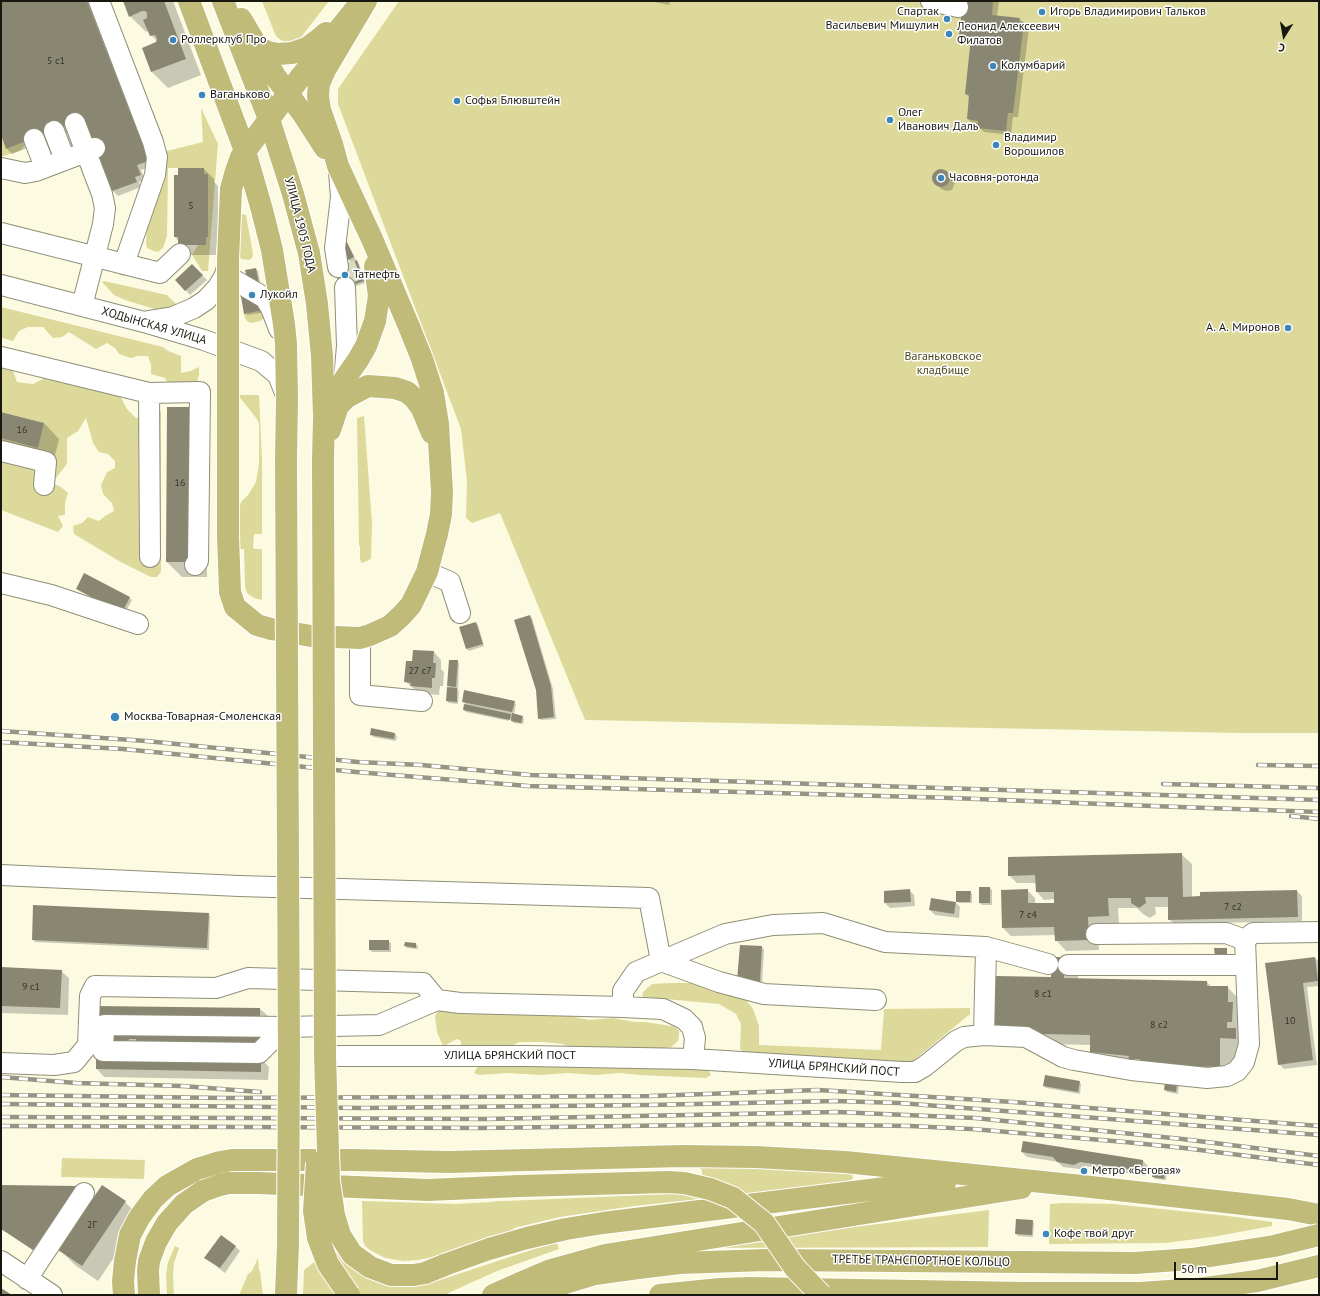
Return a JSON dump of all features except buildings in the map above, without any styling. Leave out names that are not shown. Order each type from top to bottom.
[{"type":"main road","points":[[189,1],[245,151],[262,210],[272,250],[286,344],[288,398],[286,460],[289,1048],[288,1244],[286,1295]]},
{"type":"main road","name":"УЛИЦА 1905 ГОДА","points":[[223,1],[269,119],[302,224],[309,253],[317,304],[322,356],[324,417],[323,460]]},
{"type":"main road","points":[[230,1],[287,94],[303,114],[338,166]]},
{"type":"main road","points":[[258,47],[268,52],[278,54],[292,53],[307,48],[318,40],[359,1]]},
{"type":"main road","points":[[362,1],[287,94],[245,151],[236,171],[231,189],[228,349],[228,536],[230,592],[235,607],[257,625],[310,636],[360,638],[390,626],[402,616],[411,605],[427,572],[438,534],[441,514],[441,457],[433,393],[420,353],[372,239],[338,166],[320,110],[318,96],[325,70],[366,1]]},
{"type":"main road","points":[[372,239],[378,290],[378,308],[366,346],[344,380],[323,460],[326,1140],[330,1192],[334,1215],[340,1235],[352,1254],[380,1272],[402,1276],[414,1275],[425,1273],[489,1249],[526,1238],[603,1223],[902,1186],[988,1181],[1038,1182]]},
{"type":"main road","points":[[338,406],[347,397],[368,386],[395,388],[407,392],[415,399],[430,424],[441,457]]},
{"type":"main road","points":[[325,1056],[314,1196],[316,1226],[320,1246],[328,1264],[349,1295]]},
{"type":"main road","points":[[128,1294],[124,1261],[130,1236],[139,1218],[153,1199],[167,1186],[190,1172],[207,1165],[232,1160],[449,1162],[720,1156],[823,1161],[1082,1186],[1319,1215]]},
{"type":"main road","points":[[149,1295],[148,1271],[156,1242],[172,1216],[192,1198],[203,1191],[220,1184],[258,1183],[428,1190],[668,1182],[684,1183],[710,1189],[733,1198],[764,1223],[795,1268],[821,1295]]},
{"type":"main road","points":[[493,1295],[552,1270],[592,1258],[619,1252],[1012,1189],[1040,1186],[1082,1186]]},
{"type":"main road","name":"ТРЕТЬЕ ТРАНСПОРТНОЕ КОЛЬЦО","points":[[525,1295],[595,1274],[680,1263],[766,1260],[1135,1263],[1192,1259],[1268,1247],[1319,1235]]},
{"type":"main road","points":[[660,1295],[720,1289],[750,1288],[1024,1293],[1140,1293],[1226,1286],[1257,1281],[1319,1266]]},
{"type":"street","points":[[99,1],[151,135],[157,157],[155,175],[124,264]]},
{"type":"street","points":[[931,1],[958,8]]},
{"type":"street","points":[[70,158],[54,131],[70,158],[102,179],[102,194],[105,208],[103,224],[82,306]]},
{"type":"street","points":[[1,168],[25,173],[70,158]]},
{"type":"street","points":[[338,166],[341,197],[335,239],[342,266]]},
{"type":"street","points":[[1,233],[160,273],[180,254]]},
{"type":"street","points":[[229,268],[231,284],[236,290],[269,311],[276,321],[286,344]]},
{"type":"street","points":[[144,322],[173,317],[194,308],[206,300],[218,287],[229,268]]},
{"type":"street","name":"ХОДЫНСКАЯ УЛИЦА","points":[[1,285],[144,322],[204,340],[261,361],[278,375],[288,398]]},
{"type":"street","points":[[344,380],[347,346],[354,310],[355,295],[349,286]]},
{"type":"street","points":[[1,358],[149,393],[200,392],[198,561],[195,565]]},
{"type":"street","points":[[149,393],[150,557]]},
{"type":"street","points":[[1,451],[46,462],[44,485]]},
{"type":"street","points":[[200,463],[228,463]]},
{"type":"street","points":[[198,534],[228,536]]},
{"type":"street","points":[[427,572],[450,582],[460,613]]},
{"type":"street","points":[[1,584],[51,595],[138,624]]},
{"type":"street","points":[[360,638],[360,695],[422,701]]},
{"type":"street","points":[[1,875],[239,886],[649,898],[661,961]]},
{"type":"street","points":[[623,1007],[623,991],[636,972],[725,934],[773,924],[823,923],[885,942],[986,947],[1058,964],[1246,965]]},
{"type":"street","points":[[1096,934],[1226,933],[1245,940],[1253,933],[1319,932]]},
{"type":"street","name":"УЛИЦА БРЯНСКИЙ ПОСТ","points":[[325,1056],[527,1056],[693,1059],[915,1072],[925,1066],[956,1041],[964,1037],[984,1035],[1026,1037],[1063,1057],[1131,1070],[1207,1078],[1227,1076],[1237,1071],[1244,1062],[1249,1044],[1245,940]]},
{"type":"street","points":[[984,1035],[986,947]]},
{"type":"street","points":[[661,961],[719,982],[764,994],[876,1000]]},
{"type":"street","points":[[1,1063],[54,1065],[74,1062],[88,1046],[90,996],[96,986],[216,988],[248,978],[424,983],[437,1000]]},
{"type":"street","points":[[286,1026],[259,1053],[103,1051],[104,1025],[379,1025],[437,1000],[460,1003],[663,1009],[684,1019],[692,1027],[695,1038],[693,1059]]},
{"type":"street","points":[[28,1279],[84,1193]]},
{"type":"street","points":[[1,1261],[52,1295]]},
{"type":"street","points":[[128,1294],[148,1271]]},
{"type":"green space","points":[[262,1],[329,1],[302,36],[296,41],[283,41],[275,34]]},
{"type":"green space","name":"Ваганьковское кладбище","points":[[399,1],[1319,1],[1319,733],[1239,733],[585,720],[500,513],[472,523],[466,518],[467,481],[461,429],[338,104],[338,89]]},
{"type":"green space","points":[[201,108],[218,144],[208,271],[202,271],[192,255],[198,245],[206,237],[208,237],[208,175],[204,174],[204,168],[168,168],[167,236],[163,248],[158,252],[147,248],[146,244],[147,223],[167,157],[167,151],[203,142]]},
{"type":"green space","points":[[1,135],[6,149],[24,142],[25,145],[19,151],[1,157]]},
{"type":"green space","points":[[242,214],[246,215],[253,254],[252,258],[249,260],[241,259],[238,254]]},
{"type":"green space","points":[[104,281],[167,295],[180,308],[158,310],[125,300],[114,295],[102,282]]},
{"type":"green space","points":[[1,307],[163,347],[168,351],[181,356],[181,373],[191,371],[199,367],[199,375],[196,385],[170,388],[165,378],[151,374],[151,365],[148,356],[131,358],[119,354],[115,348],[107,343],[96,349],[69,332],[62,337],[53,338],[43,327],[28,327],[19,331],[13,341],[1,338]]},
{"type":"green space","points":[[264,310],[264,318],[260,321],[251,323],[245,318],[244,314]]},
{"type":"green space","points":[[1,364],[13,371],[17,382],[33,384],[49,376],[120,396],[127,409],[136,418],[161,411],[161,572],[157,577],[151,577],[119,561],[74,534],[73,526],[82,523],[88,517],[99,521],[114,511],[112,503],[103,494],[101,485],[107,472],[115,468],[115,461],[108,454],[99,452],[93,443],[86,418],[78,431],[67,438],[67,464],[52,483],[61,487],[68,493],[65,503],[65,515],[58,516],[63,526],[58,532],[1,510],[1,438],[38,447],[44,423],[1,412]]},
{"type":"green space","points":[[238,395],[259,395],[262,459],[262,534],[254,534],[253,548],[262,549],[262,600],[254,598],[247,593],[245,586],[244,549],[239,549],[239,508],[241,502],[248,495],[256,482],[259,464],[259,423]]},
{"type":"green space","points":[[364,416],[372,523],[371,559],[362,563],[360,560],[359,546],[357,418]]},
{"type":"green space","points":[[693,983],[719,987],[744,997],[753,1009],[759,1026],[759,1045],[881,1050],[884,1009],[970,1008],[970,1014],[919,1056],[912,1061],[902,1063],[744,1052],[740,1049],[741,1024],[736,1014],[719,1004],[644,997],[642,995],[644,991],[652,984]]},
{"type":"green space","points":[[441,1010],[499,1012],[509,1014],[561,1014],[589,1020],[613,1018],[675,1027],[679,1031],[679,1036],[678,1041],[671,1047],[652,1051],[607,1049],[598,1047],[589,1049],[571,1048],[563,1044],[544,1042],[519,1042],[507,1048],[465,1048],[461,1045],[461,1041],[457,1039],[445,1046],[442,1044],[437,1032],[435,1017],[437,1012]]},
{"type":"green space","points":[[483,1062],[610,1066],[620,1068],[645,1066],[708,1070],[711,1075],[706,1078],[619,1073],[596,1075],[567,1073],[542,1075],[508,1073],[479,1075],[474,1073]]},
{"type":"green space","points":[[62,1158],[145,1160],[144,1179],[61,1177]]},
{"type":"green space","points":[[697,1166],[846,1170],[852,1173],[853,1178],[846,1182],[634,1206],[560,1217],[514,1228],[512,1233],[501,1236],[491,1236],[429,1258],[417,1260],[404,1261],[385,1258],[370,1250],[365,1246],[363,1241],[362,1201],[455,1204],[695,1193],[702,1189],[702,1170]]},
{"type":"green space","points":[[1050,1204],[1114,1204],[1228,1216],[1272,1222],[1272,1226],[1212,1237],[1165,1243],[1049,1244]]},
{"type":"green space","points":[[989,1210],[988,1247],[705,1248],[704,1246]]},
{"type":"green space","points":[[557,1243],[559,1249],[497,1271],[444,1295],[303,1295],[304,1270],[334,1247],[341,1256],[365,1276],[382,1283],[416,1286],[434,1282],[534,1249]]},
{"type":"green space","points":[[175,1246],[179,1248],[174,1263],[174,1295],[167,1295],[166,1275],[168,1262]]},
{"type":"green space","points":[[258,1258],[263,1295],[239,1295],[248,1274],[252,1271]]},
{"type":"tunnel","points":[[345,264],[353,285]]},
{"type":"railway","points":[[1,731],[146,741],[358,762],[421,765],[530,775],[1319,800]]},
{"type":"railway","points":[[1,742],[123,749],[356,772],[528,786],[952,798],[1319,812]]},
{"type":"railway","points":[[1258,765],[1319,766]]},
{"type":"railway","points":[[1163,784],[1319,788]]},
{"type":"railway","points":[[1291,816],[1319,819]]},
{"type":"railway","points":[[1,1077],[76,1083],[182,1086],[260,1092]]},
{"type":"railway","points":[[1,1095],[226,1098],[650,1096],[818,1090],[1013,1102],[1319,1126]]},
{"type":"railway","points":[[1,1104],[364,1108],[649,1105],[836,1101],[899,1103],[1319,1135]]},
{"type":"railway","points":[[1,1117],[486,1119],[837,1112],[975,1118],[1182,1139],[1319,1156]]},
{"type":"railway","points":[[1,1126],[482,1128],[768,1124],[910,1126],[972,1129],[1125,1142],[1319,1165]]},
{"type":"place","name":"Игорь Владимирович Тальков","points":[[1042,12]]},
{"type":"place","name":"Спартак Васильевич Мишулин","points":[[947,19]]},
{"type":"place","name":"Леонид Алексеевич Филатов","points":[[949,34]]},
{"type":"place","name":"Роллерклуб Про","points":[[173,40]]},
{"type":"place","name":"Колумбарий","points":[[993,66]]},
{"type":"place","name":"Ваганьково","points":[[202,95]]},
{"type":"place","name":"Софья Блювштейн","points":[[457,101]]},
{"type":"place","name":"Олег Иванович Даль","points":[[890,120]]},
{"type":"place","name":"Владимир Ворошилов","points":[[996,145]]},
{"type":"place","name":"Часовня-ротонда","points":[[941,178]]},
{"type":"place","name":"Татнефть","points":[[345,275]]},
{"type":"place","name":"Лукойл","points":[[252,295]]},
{"type":"place","name":"А. А. Миронов","points":[[1288,328]]},
{"type":"place","name":"Москва-Товарная-Смоленская","points":[[115,717]]},
{"type":"place","name":"Метро «Беговая»","points":[[1084,1171]]},
{"type":"place","name":"Кофе твой друг","points":[[1046,1234]]}]
